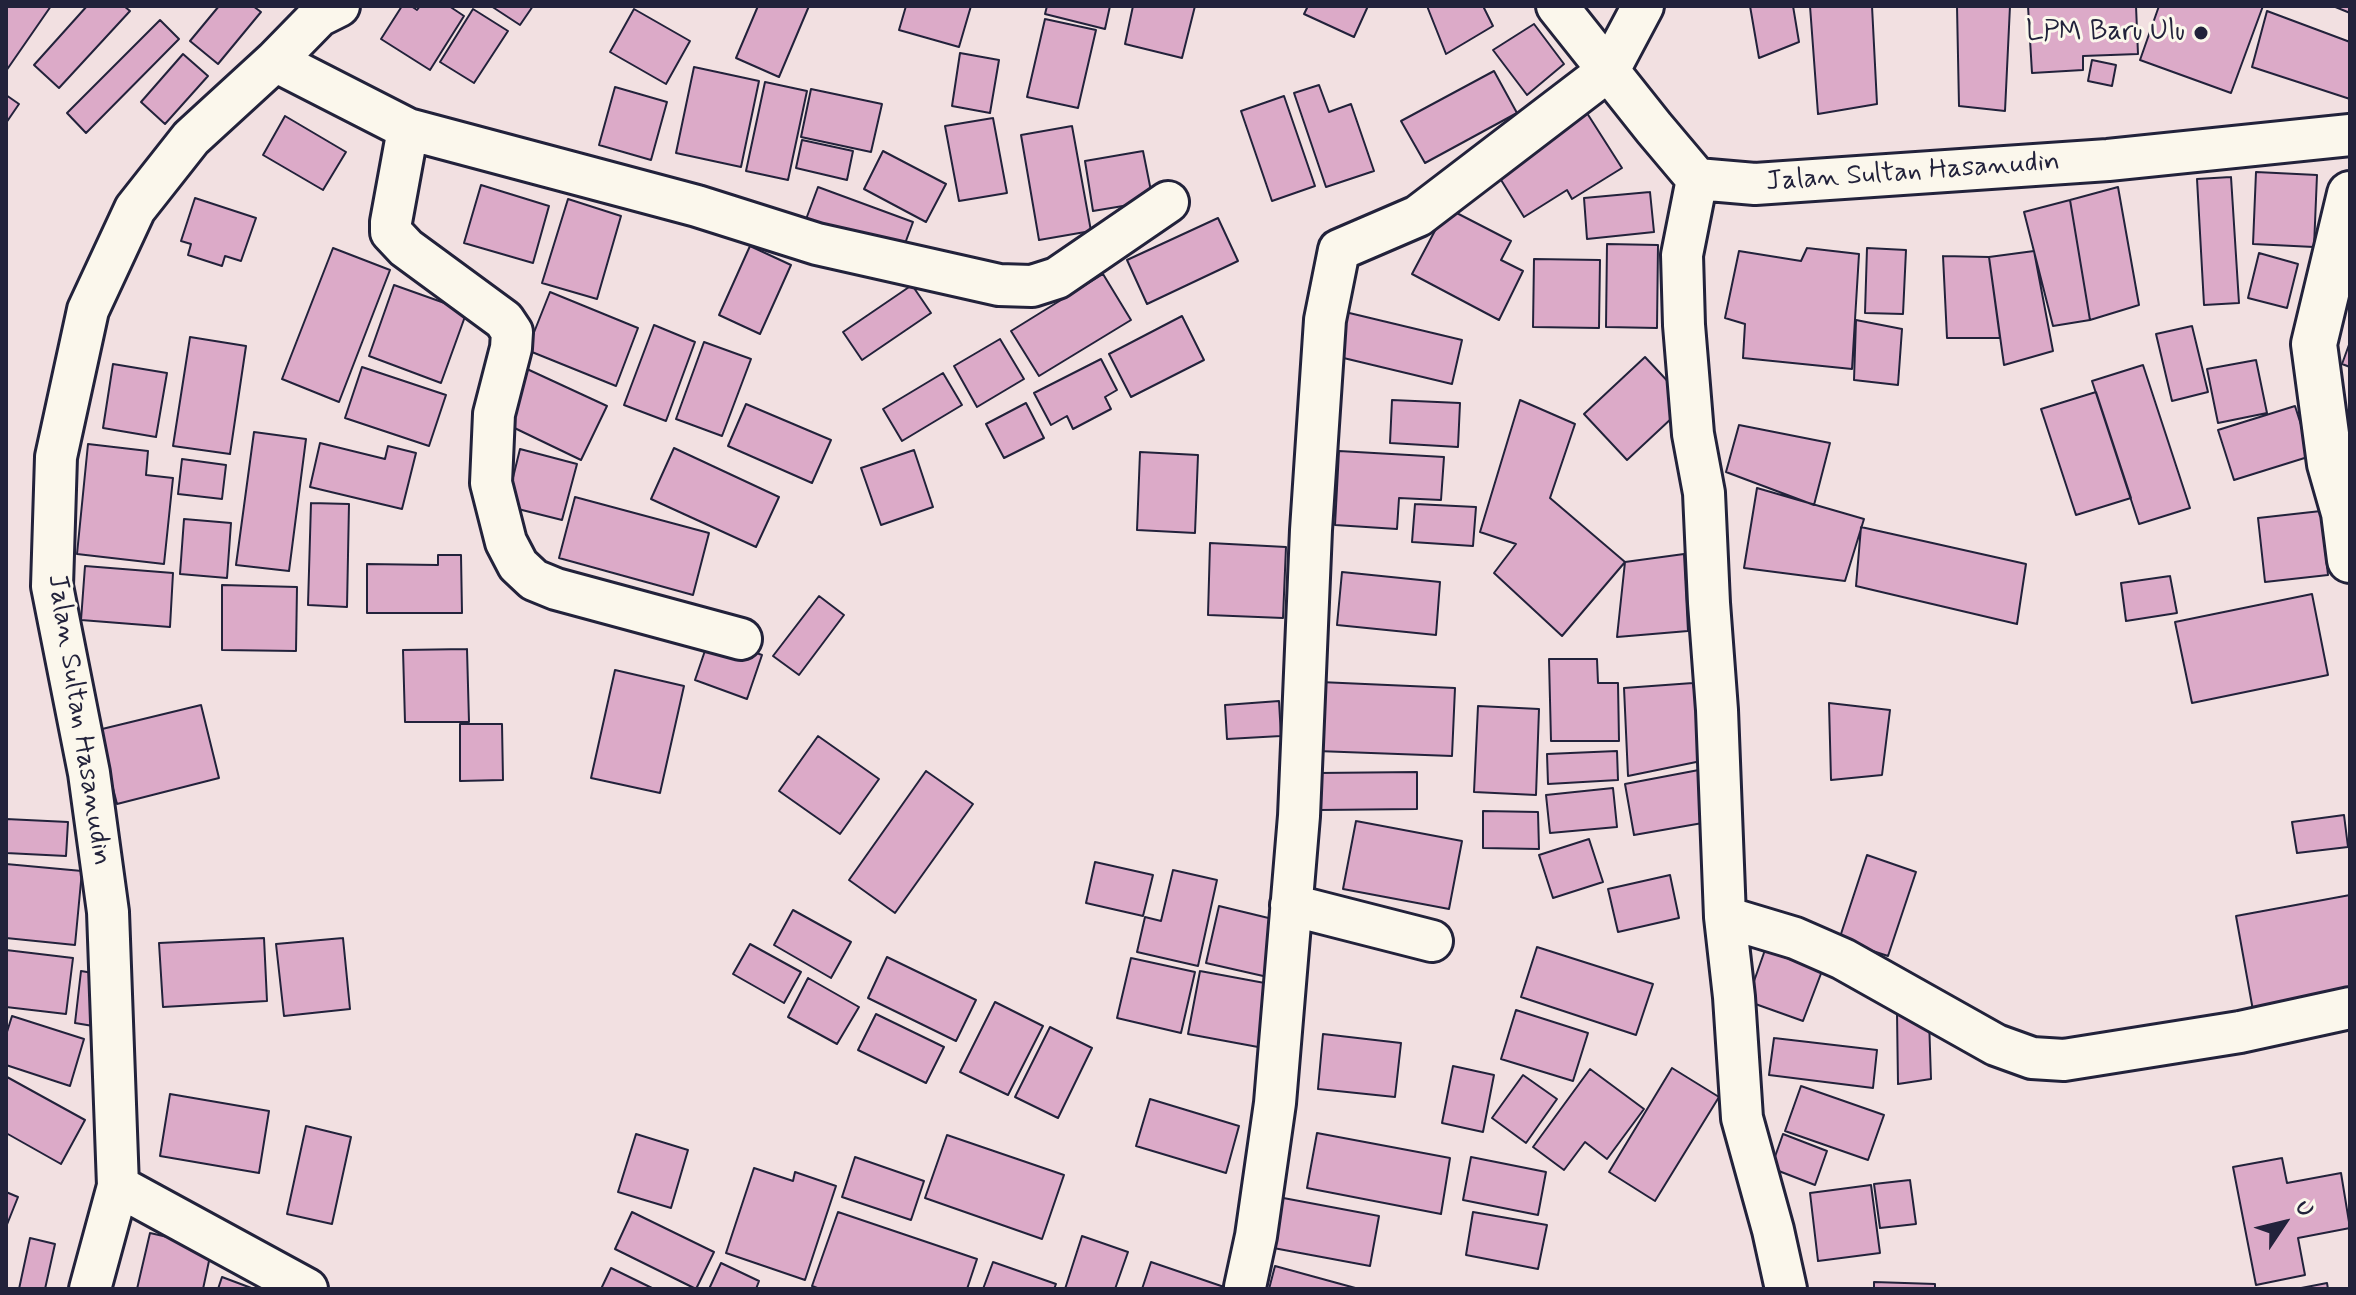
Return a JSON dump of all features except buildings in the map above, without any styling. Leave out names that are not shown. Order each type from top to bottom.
[{"type":"main road","points":[[2350,194],[2314,344],[2330,464],[2344,513],[2350,560]]},
{"type":"street","points":[[1557,6],[1697,179],[1682,255],[1684,325],[1693,434],[1704,493],[1725,917],[1742,1118],[1786,1289]]},
{"type":"street","points":[[1245,1287],[1256,1236],[1275,1103],[1299,816],[1311,530],[1325,320],[1339,250],[1418,216],[1609,70],[1643,6]]},
{"type":"street","name":"Jalan Sultan Hasanudin","points":[[90,1289],[118,1186],[108,912],[89,773],[52,586],[56,457],[88,310],[135,209],[191,138],[326,9]]},
{"type":"street","points":[[275,61],[408,129],[697,206],[817,244],[999,285],[1032,286],[1057,278],[1168,202]]},
{"type":"street","points":[[408,129],[391,232],[406,248],[504,320],[512,332],[511,348],[494,414],[491,483],[506,542],[518,565],[534,580],[556,589],[741,639]]},
{"type":"street","name":"Jalan Sultan Hasanudin","points":[[1697,179],[1755,184],[1786,182],[2108,160],[2350,135]]},
{"type":"street","points":[[1291,905],[1432,941]]},
{"type":"street","points":[[1725,917],[1795,938],[1843,959],[1996,1045],[2032,1058],[2079,1058],[2240,1032],[2350,1008]]},
{"type":"street","points":[[118,1186],[307,1289]]},
{"type":"place","name":"LPM Baru Ulu","points":[[2201,33]]}]
